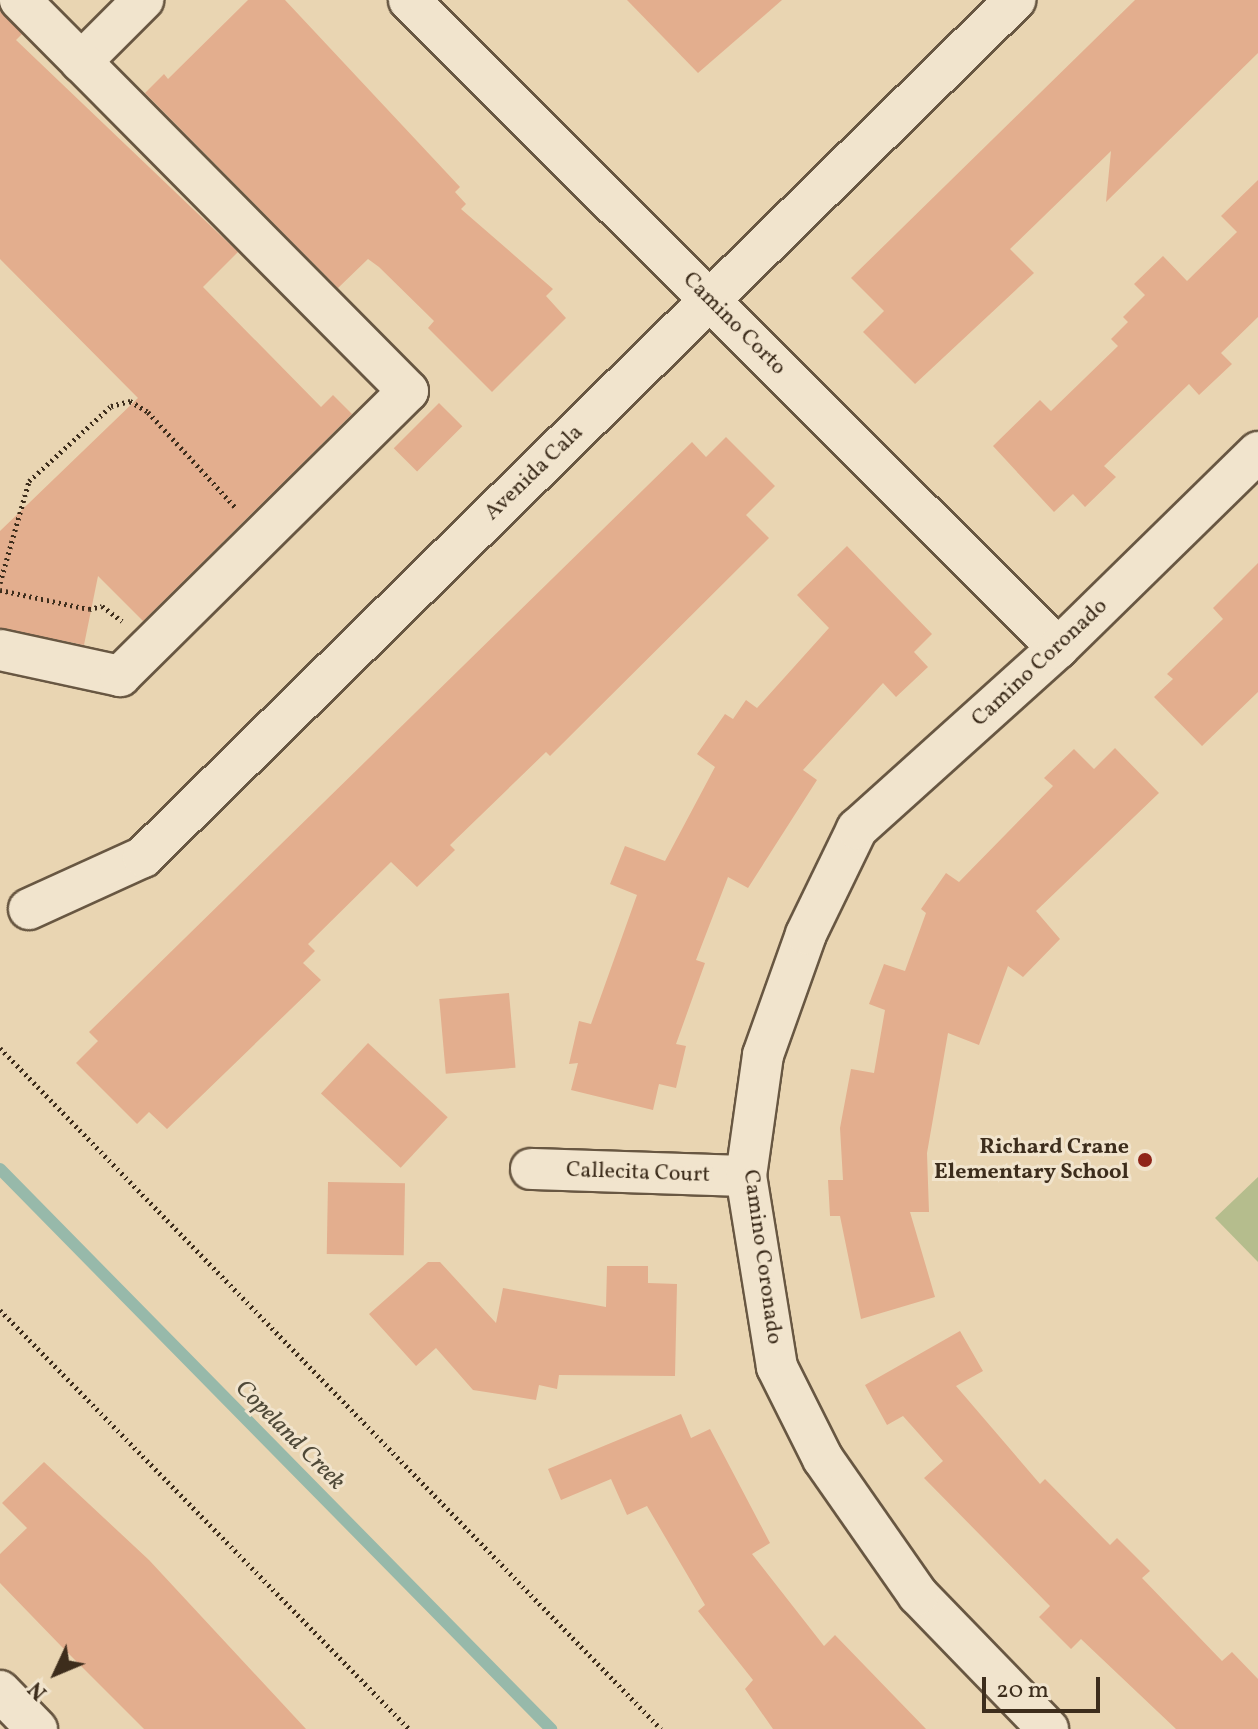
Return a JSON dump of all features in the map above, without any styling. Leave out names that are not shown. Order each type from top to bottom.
[{"type":"street","points":[[0,650],[120,676],[408,391],[20,0]]},
{"type":"street","points":[[81,62],[143,0]]},
{"type":"street","name":"Camino Corto","points":[[409,0],[1058,648]]},
{"type":"street","name":"Avenida Cala","points":[[29,909],[143,857],[1015,0]]},
{"type":"street","name":"Camino Coronado","points":[[1048,1729],[918,1595],[823,1459],[777,1367],[746,1176],[763,1055],[806,934],[857,829],[1058,648],[1258,452]]},
{"type":"street","name":"Callecita Court","points":[[531,1169],[746,1176]]},
{"type":"street","points":[[0,1691],[37,1729]]},
{"type":"path","points":[[0,583],[29,481],[111,406],[130,401],[148,412],[261,535]]},
{"type":"path","points":[[0,590],[89,609],[102,606],[148,648]]},
{"type":"path","points":[[0,1048],[661,1729]]},
{"type":"path","points":[[0,1310],[409,1729]]},
{"type":"green space","points":[[1258,1177],[1258,1262],[1215,1218]]},
{"type":"building","points":[[248,0],[285,0],[460,187],[455,192],[466,204],[461,209],[553,289],[546,296],[566,318],[492,392],[428,328],[434,321],[368,259],[338,288],[145,93],[164,74],[168,79]]},
{"type":"building","points":[[627,0],[782,0],[698,73]]},
{"type":"building","points":[[1135,0],[1258,0],[1258,53],[1106,202],[1111,151],[1010,249],[1034,273],[915,384],[863,332],[884,311],[851,278]]},
{"type":"building","points":[[0,10],[22,34],[16,40],[238,252],[203,287],[321,407],[333,395],[352,414],[143,621],[98,576],[84,645],[0,628],[0,531],[138,398],[0,259]]},
{"type":"building","points":[[1258,180],[1258,317],[1221,353],[1232,364],[1199,395],[1189,384],[1104,466],[1116,477],[1085,507],[1073,494],[1054,512],[993,446],[1040,400],[1051,411],[1118,346],[1111,339],[1128,322],[1123,317],[1145,295],[1134,284],[1163,256],[1187,281],[1237,232],[1221,216]]},
{"type":"building","points":[[439,403],[462,426],[417,472],[394,448]]},
{"type":"building","points":[[726,437],[775,486],[746,515],[769,538],[550,756],[546,752],[450,845],[455,850],[417,887],[391,862],[308,944],[315,951],[303,963],[321,980],[167,1129],[149,1112],[137,1124],[76,1063],[98,1041],[89,1032],[692,442],[706,457]]},
{"type":"building","points":[[847,546],[932,634],[914,652],[928,667],[896,697],[883,683],[803,770],[817,780],[748,888],[728,877],[696,960],[705,963],[676,1044],[686,1046],[676,1088],[659,1084],[653,1110],[571,1090],[578,1063],[569,1064],[579,1021],[591,1024],[637,895],[610,884],[625,846],[665,861],[715,767],[697,754],[725,714],[733,719],[746,700],[757,708],[829,628],[797,595]]},
{"type":"building","points":[[1258,563],[1258,692],[1202,746],[1154,697],[1173,679],[1167,674],[1223,619],[1213,608]]},
{"type":"building","points":[[1115,748],[1159,793],[1036,911],[1060,939],[1023,977],[1008,966],[979,1045],[948,1033],[927,1153],[929,1212],[910,1212],[935,1297],[861,1319],[840,1216],[830,1216],[828,1180],[843,1180],[840,1128],[851,1069],[874,1073],[885,1010],[869,1004],[884,964],[905,971],[926,913],[921,909],[946,873],[959,882],[1053,786],[1044,778],[1074,749],[1094,769]]},
{"type":"building","points":[[509,993],[516,1068],[446,1074],[439,999]]},
{"type":"building","points":[[368,1043],[448,1117],[401,1168],[321,1093]]},
{"type":"building","points":[[328,1182],[405,1183],[404,1255],[327,1254]]},
{"type":"building","points":[[428,1262],[440,1262],[496,1323],[503,1288],[606,1307],[607,1266],[648,1266],[648,1283],[677,1284],[675,1376],[559,1375],[557,1389],[539,1385],[536,1400],[473,1390],[436,1348],[416,1366],[369,1314]]},
{"type":"building","points":[[960,1331],[983,1371],[956,1386],[1040,1484],[1045,1479],[1110,1545],[1117,1538],[1150,1571],[1142,1578],[1222,1661],[1232,1652],[1258,1679],[1258,1729],[1176,1729],[1081,1639],[1071,1649],[1039,1617],[1050,1606],[924,1478],[943,1461],[903,1416],[887,1425],[865,1385]]},
{"type":"building","points":[[681,1414],[691,1438],[710,1429],[770,1543],[752,1554],[824,1646],[835,1635],[926,1729],[773,1729],[745,1689],[753,1680],[698,1611],[705,1605],[647,1506],[627,1515],[611,1479],[561,1500],[548,1469]]},
{"type":"building","points":[[44,1462],[149,1560],[306,1729],[144,1729],[61,1646],[0,1583],[0,1554],[27,1528],[2,1503]]},
{"type":"waterway","name":"Copeland Creek","points":[[0,1169],[551,1729]]},
{"type":"place","name":"Richard Crane Elementary School","points":[[1145,1160]]}]
